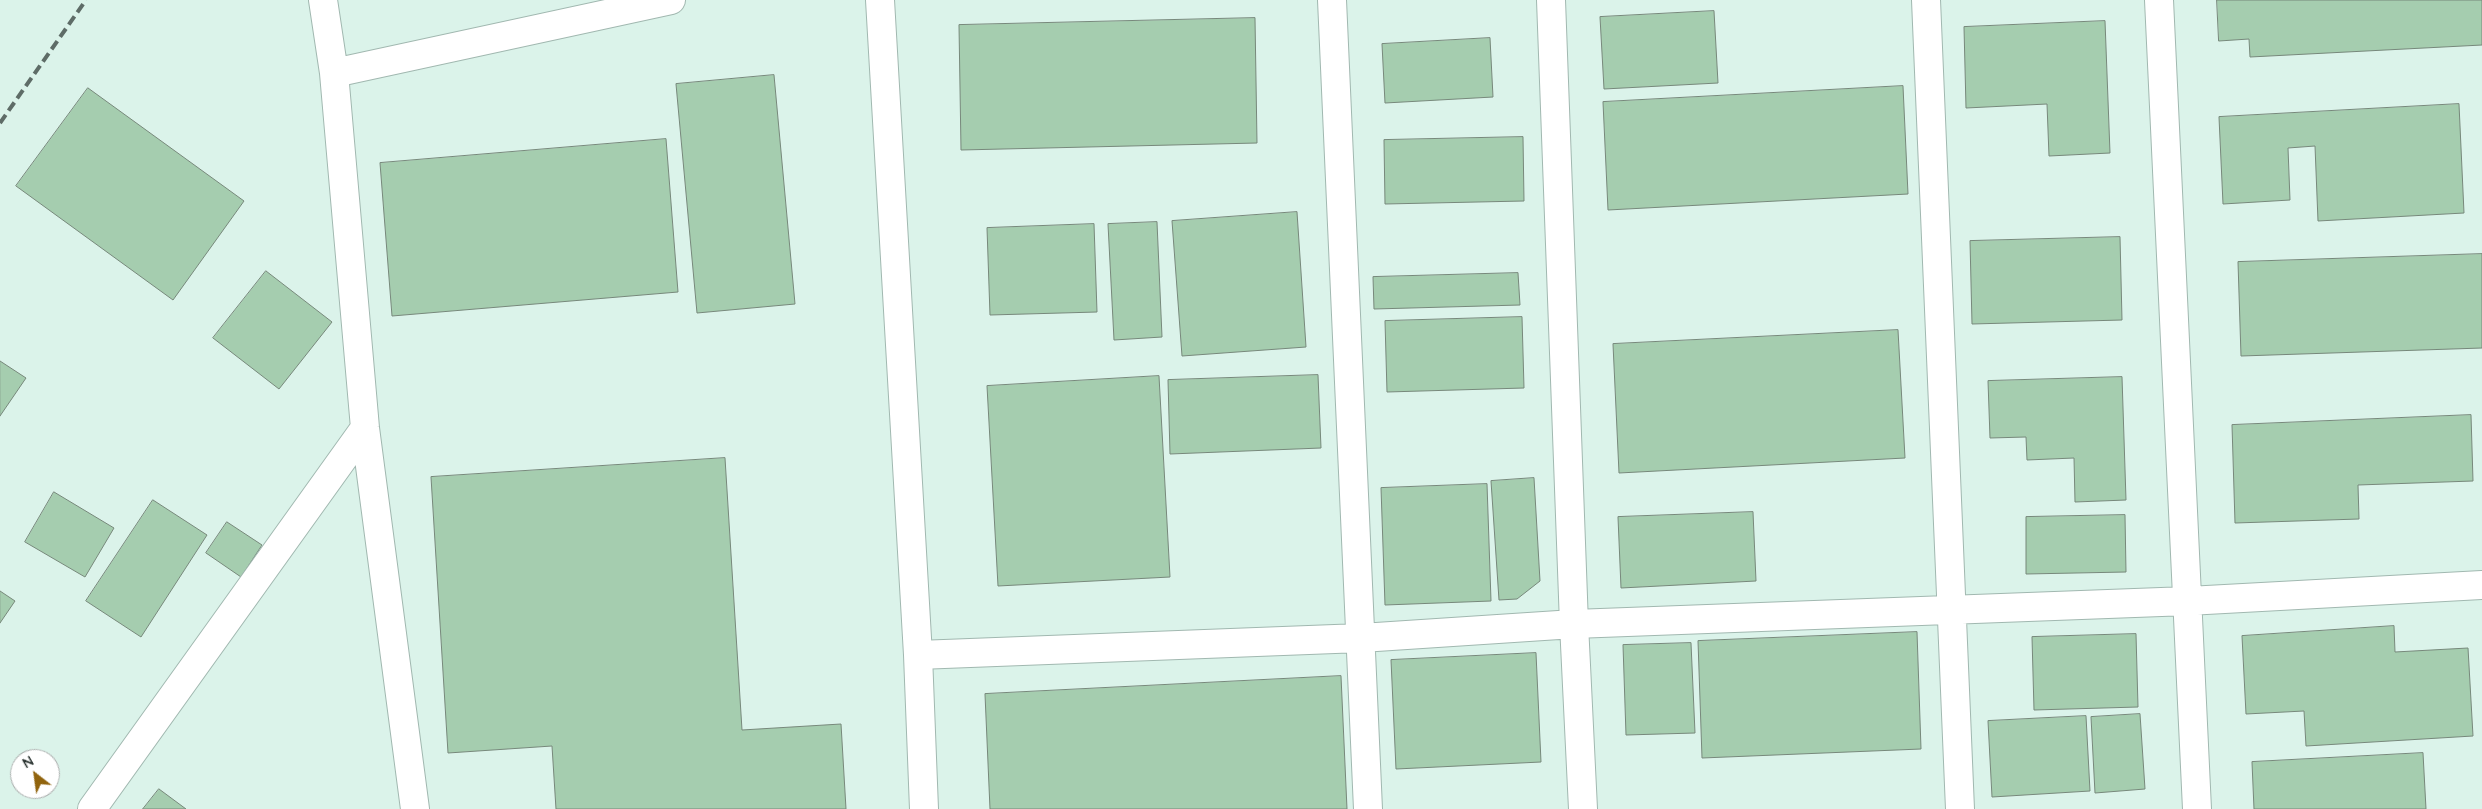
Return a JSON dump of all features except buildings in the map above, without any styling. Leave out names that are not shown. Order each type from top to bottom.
[{"type":"street","points":[[323,0],[334,73],[366,428],[415,809]]},
{"type":"street","points":[[334,73],[621,5],[671,0]]},
{"type":"street","points":[[880,0],[918,655],[924,809]]},
{"type":"street","points":[[1332,0],[1368,809]]},
{"type":"street","points":[[1551,0],[1574,624],[1583,809]]},
{"type":"street","points":[[1926,0],[1960,809]]},
{"type":"street","points":[[2159,0],[2197,809]]},
{"type":"street","points":[[92,809],[366,428]]},
{"type":"street","points":[[918,655],[1361,638],[1574,624],[2188,601],[2482,585]]},
{"type":"railway","points":[[0,123],[86,0]]}]
